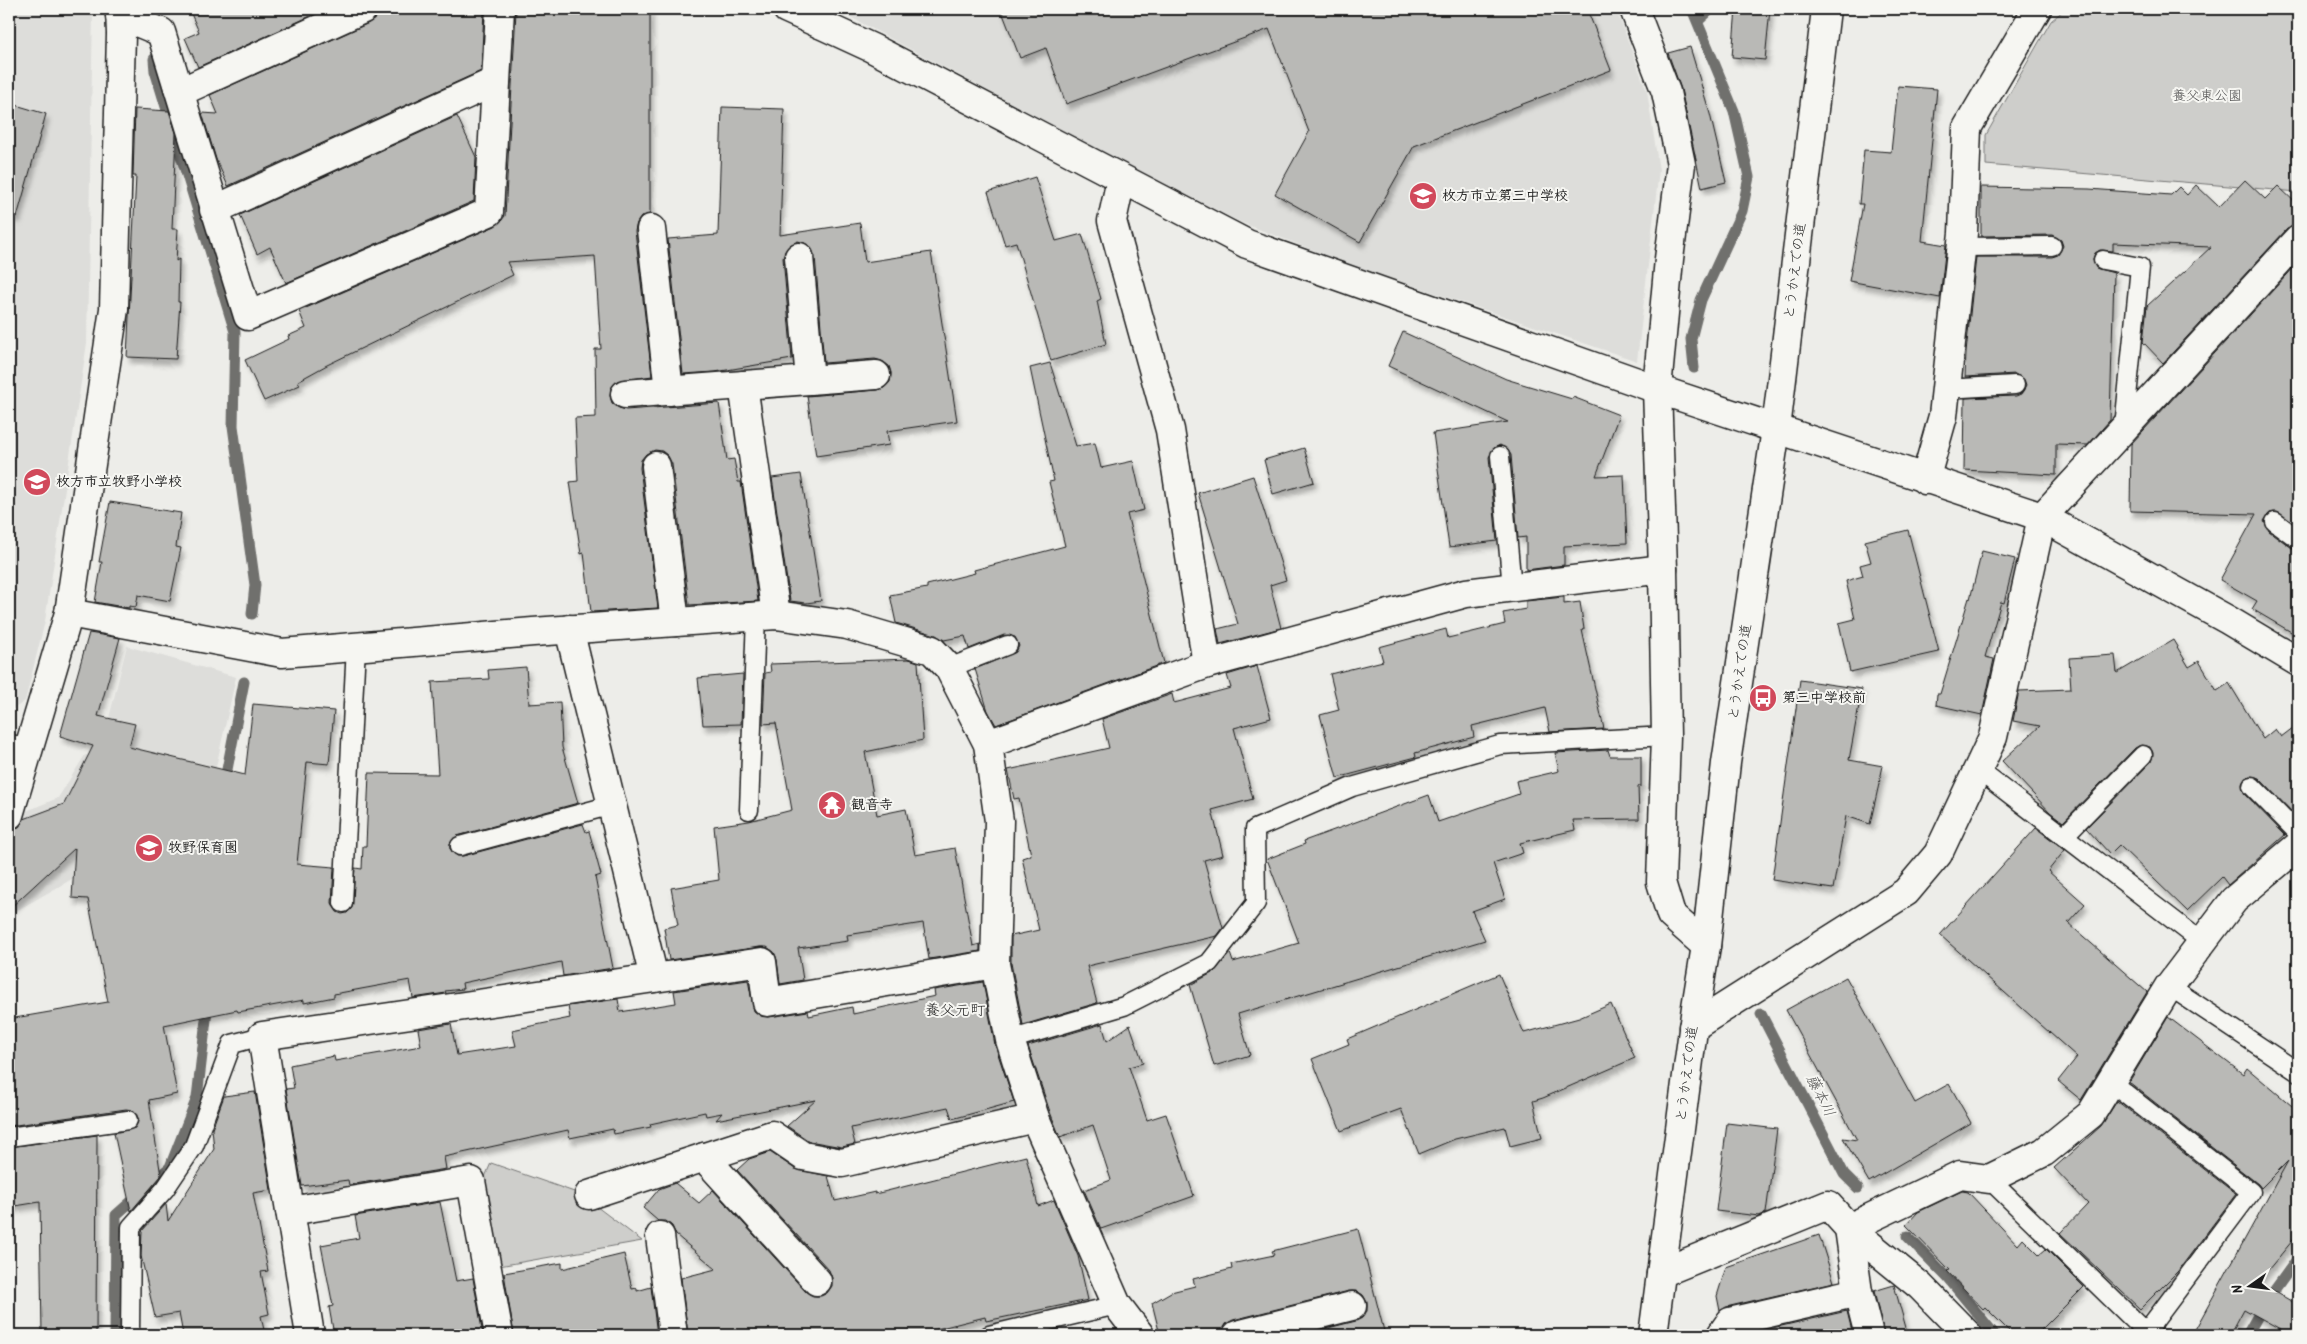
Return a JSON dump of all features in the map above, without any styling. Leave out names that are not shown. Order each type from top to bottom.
[{"type":"street","points":[[180,92],[364,9]]},
{"type":"street","points":[[9,815],[19,746],[69,613],[114,309],[120,12],[161,32],[248,316],[489,212],[500,9]]},
{"type":"street","points":[[787,9],[819,16],[872,48],[1247,244],[1656,389],[1925,480],[2042,517],[2228,620],[2298,662]]},
{"type":"street","points":[[1634,9],[1666,92],[1681,164],[1656,389],[1663,570],[1666,736],[1661,882],[1671,914],[1706,946]]},
{"type":"street","name":"とうかえでの道","points":[[1653,1335],[1693,1027],[1706,946],[1726,763],[1776,429],[1826,9]]},
{"type":"street","points":[[1925,480],[1942,416],[1960,247],[1967,128],[2037,9]]},
{"type":"street","points":[[214,210],[496,81]]},
{"type":"street","points":[[1120,179],[1112,221],[1170,430],[1207,664]]},
{"type":"street","points":[[650,229],[669,391]]},
{"type":"street","points":[[1693,1027],[1906,892],[1938,854],[1993,737],[2042,517],[2298,240]]},
{"type":"street","points":[[798,257],[810,380]]},
{"type":"street","points":[[626,394],[876,375]]},
{"type":"street","points":[[743,385],[766,615]]},
{"type":"street","points":[[656,466],[675,622]]},
{"type":"street","points":[[988,744],[1207,664],[1466,594],[1663,570]]},
{"type":"street","points":[[69,613],[282,653],[766,615],[847,625],[932,650],[949,668],[988,744],[999,821],[995,964],[1010,1040],[1035,1118],[1117,1305],[1140,1335]]},
{"type":"street","points":[[570,629],[654,978]]},
{"type":"street","points":[[1849,1228],[1960,1174],[1989,1179],[2044,1152],[2092,1114],[2169,986],[2234,900],[2298,846]]},
{"type":"street","points":[[310,1335],[262,1036],[762,962],[767,1002],[995,964]]},
{"type":"street","points":[[590,1194],[772,1135],[803,1156],[842,1163],[1035,1118]]},
{"type":"street","points":[[704,1157],[817,1281]]},
{"type":"street","points":[[290,1211],[471,1181],[499,1335]]},
{"type":"street","points":[[1661,1273],[1828,1205],[1849,1228],[1920,1286],[1968,1335]]},
{"type":"street","points":[[1849,1228],[1858,1292],[1870,1335]]},
{"type":"street","points":[[660,1236],[673,1335]]},
{"type":"street","points":[[1721,1335],[1730,1322],[1858,1292]]},
{"type":"street","points":[[1237,1335],[1352,1306]]},
{"type":"lane","points":[[1960,247],[2052,246]]},
{"type":"lane","points":[[2103,260],[2140,267],[2124,429]]},
{"type":"lane","points":[[1945,389],[2015,385]]},
{"type":"lane","points":[[1500,456],[1512,588]]},
{"type":"lane","points":[[2275,522],[2298,539]]},
{"type":"lane","points":[[749,810],[766,615]]},
{"type":"lane","points":[[949,668],[1008,645]]},
{"type":"lane","points":[[343,903],[356,646]]},
{"type":"lane","points":[[1010,1040],[1124,1006],[1209,963],[1256,903],[1255,829],[1352,787],[1500,744],[1666,736]]},
{"type":"lane","points":[[2064,836],[2143,755]]},
{"type":"lane","points":[[1977,770],[2202,942]]},
{"type":"lane","points":[[2252,786],[2298,834]]},
{"type":"lane","points":[[460,846],[612,805]]},
{"type":"lane","points":[[2169,986],[2298,1072]]},
{"type":"lane","points":[[130,1335],[131,1227],[165,1189],[194,1146],[232,1044],[262,1036]]},
{"type":"lane","points":[[1989,1179],[2146,1332],[2251,1192],[2111,1082]]},
{"type":"lane","points":[[9,1137],[128,1120]]},
{"type":"lane","points":[[989,1335],[1117,1305]]},
{"type":"shaded area","name":"枚方市立牧野小学校","points":[[9,9],[93,9],[87,343],[45,621],[25,701],[9,712]]},
{"type":"shaded area","name":"枚方市立第三中学校","points":[[839,9],[1616,9],[1647,91],[1659,170],[1637,361],[1354,266],[1240,222],[1086,143],[839,11]]},
{"type":"shaded area","points":[[127,646],[236,677],[188,893],[139,891],[72,879],[9,915],[9,830],[12,817],[58,798],[85,755],[99,758]]},
{"type":"green space","name":"養父東公園","points":[[2065,9],[2298,9],[2298,192],[1986,165],[1986,135],[2051,21]]},
{"type":"green space","points":[[491,1163],[580,1194],[642,1241],[499,1266],[482,1184]]},
{"type":"building","points":[[189,9],[326,9],[198,67],[185,38],[199,32]]},
{"type":"building","points":[[378,9],[484,10],[481,71],[228,186],[216,159],[202,113],[218,114],[210,95],[369,23],[376,18]]},
{"type":"building","points":[[524,9],[650,9],[650,214],[641,217],[635,231],[652,376],[617,381],[611,388],[610,396],[612,403],[626,410],[719,403],[727,460],[734,459],[738,482],[741,482],[758,601],[689,605],[672,464],[668,456],[662,451],[655,450],[646,454],[641,460],[640,468],[658,608],[591,612],[584,553],[581,554],[570,482],[578,481],[575,418],[596,417],[595,349],[601,349],[595,256],[507,262],[513,275],[327,365],[298,381],[300,385],[264,401],[245,360],[289,339],[288,336],[306,328],[299,311],[495,226],[505,216],[516,11],[523,11]]},
{"type":"building","points":[[1001,9],[1587,9],[1611,70],[1414,146],[1360,242],[1275,194],[1309,132],[1269,29],[1066,104],[1046,48],[1020,58]]},
{"type":"building","points":[[1736,9],[1770,9],[1765,60],[1732,57]]},
{"type":"building","points":[[1690,47],[1710,114],[1726,182],[1702,188],[1681,89],[1668,53]]},
{"type":"building","points":[[1898,86],[1937,89],[1922,241],[1946,245],[1940,298],[1849,281],[1863,204],[1859,204],[1864,150],[1891,152]]},
{"type":"building","points":[[9,103],[46,114],[17,217],[9,215]]},
{"type":"building","points":[[722,107],[784,109],[780,235],[860,223],[865,262],[931,252],[957,421],[887,431],[889,445],[816,456],[807,396],[878,390],[884,388],[890,382],[891,373],[889,366],[875,359],[824,363],[815,256],[811,248],[805,243],[798,241],[790,245],[785,251],[783,258],[792,359],[715,372],[683,374],[668,239],[718,235]]},
{"type":"building","points":[[135,109],[169,111],[176,133],[172,229],[178,229],[176,261],[179,259],[178,302],[180,302],[176,359],[127,357],[136,176],[133,176]]},
{"type":"building","points":[[457,116],[476,157],[474,201],[286,283],[270,247],[257,254],[240,215]]},
{"type":"building","points":[[1035,177],[1056,241],[1082,234],[1101,299],[1097,301],[1106,344],[1051,361],[1016,242],[1005,245],[988,192]]},
{"type":"building","points":[[2245,180],[2265,199],[2278,186],[2298,205],[2298,225],[2287,229],[2163,363],[2143,342],[2147,306],[2211,247],[2113,243],[2113,251],[2100,250],[2095,253],[2093,259],[2096,268],[2114,273],[2110,420],[2088,445],[2056,444],[2056,475],[1964,470],[1965,398],[2016,396],[2021,394],[2026,385],[2024,379],[2015,374],[1965,377],[1976,257],[2052,257],[2058,255],[2063,246],[2061,240],[2052,235],[1981,236],[1981,187],[2089,189],[2171,195],[2179,187],[2187,195],[2196,185],[2219,207]]},
{"type":"building","points":[[2298,263],[2298,526],[2277,512],[2270,513],[2264,521],[2269,531],[2292,548],[2298,549],[2298,636],[2252,609],[2257,601],[2220,580],[2256,514],[2130,511],[2131,444]]},
{"type":"building","points":[[1403,332],[1506,379],[1572,399],[1573,397],[1619,415],[1596,476],[1624,475],[1627,543],[1564,546],[1564,565],[1526,570],[1526,537],[1518,538],[1511,455],[1508,450],[1500,445],[1494,448],[1489,457],[1497,541],[1449,547],[1433,433],[1508,422],[1388,366]]},
{"type":"building","points":[[1050,363],[1076,446],[1095,443],[1101,468],[1133,461],[1144,510],[1127,514],[1164,663],[996,725],[988,711],[975,669],[1016,652],[1019,646],[1015,637],[1004,635],[969,649],[965,636],[944,640],[936,635],[896,623],[890,595],[927,588],[927,585],[975,573],[974,570],[1065,546],[1049,482],[1054,481],[1030,368]]},
{"type":"building","points":[[1304,448],[1314,482],[1273,494],[1264,460]]},
{"type":"building","points":[[801,474],[821,601],[806,603],[790,601],[772,478]]},
{"type":"building","points":[[1253,476],[1286,580],[1270,585],[1281,628],[1220,644],[1217,629],[1238,624],[1198,493]]},
{"type":"building","points":[[110,502],[181,513],[176,547],[181,548],[170,601],[138,595],[136,607],[129,606],[129,608],[95,602],[102,562],[99,562]]},
{"type":"building","points":[[1908,530],[1939,652],[1850,672],[1839,623],[1855,619],[1846,581],[1863,576],[1860,565],[1871,562],[1865,541]]},
{"type":"building","points":[[1982,551],[2015,559],[2004,603],[2001,602],[1985,657],[1994,659],[1982,715],[1936,705],[1937,694],[1940,694],[1970,599]]},
{"type":"building","points":[[1564,597],[1564,604],[1580,602],[1584,629],[1582,630],[1604,729],[1550,732],[1545,708],[1472,726],[1474,737],[1415,753],[1416,757],[1337,778],[1320,715],[1339,710],[1330,674],[1383,661],[1379,647],[1446,629],[1448,638],[1505,624],[1503,613],[1526,609],[1526,601]]},
{"type":"building","points":[[89,633],[120,638],[98,716],[135,724],[129,747],[245,775],[253,704],[334,711],[329,764],[307,762],[297,864],[334,867],[332,903],[337,912],[342,914],[347,913],[352,908],[355,868],[362,869],[363,846],[366,846],[369,773],[438,774],[432,682],[489,679],[488,670],[526,667],[529,704],[560,702],[562,747],[578,803],[457,836],[450,843],[450,849],[457,856],[463,856],[583,824],[586,832],[589,831],[601,875],[595,877],[613,968],[563,976],[561,962],[462,983],[463,989],[413,998],[410,980],[334,994],[334,997],[304,1003],[304,1000],[238,1012],[237,1010],[164,1025],[177,1094],[149,1100],[161,1176],[131,1211],[114,1133],[135,1128],[139,1119],[132,1110],[126,1109],[9,1126],[9,1019],[108,1002],[88,899],[72,898],[75,848],[9,909],[9,830],[19,827],[24,819],[64,804],[93,746],[60,736]]},
{"type":"building","points":[[2173,640],[2189,667],[2199,661],[2217,691],[2229,683],[2263,739],[2275,729],[2281,737],[2298,724],[2298,818],[2259,778],[2250,776],[2245,778],[2242,784],[2244,793],[2285,835],[2228,885],[2222,877],[2187,911],[2119,845],[2110,854],[2086,828],[2151,762],[2153,753],[2150,747],[2141,745],[2135,748],[2063,822],[2050,812],[2002,761],[2040,726],[2013,721],[2019,691],[2071,689],[2069,658],[2115,655],[2117,673]]},
{"type":"building","points":[[909,659],[918,662],[923,740],[865,752],[877,815],[906,809],[915,855],[955,848],[973,946],[980,944],[980,951],[929,959],[923,923],[847,935],[848,941],[798,948],[803,980],[780,984],[777,960],[774,952],[767,947],[669,960],[664,928],[678,925],[671,888],[719,880],[714,826],[749,821],[792,810],[776,723],[763,724],[765,673],[771,672],[770,664]]},
{"type":"building","points":[[1257,666],[1271,718],[1234,728],[1253,799],[1212,810],[1223,855],[1204,860],[1223,928],[1217,936],[1087,966],[1097,1003],[1023,1025],[1011,963],[1011,936],[1039,930],[1022,858],[1031,855],[1019,798],[1014,799],[1008,770],[1109,748],[1102,719],[1172,694],[1174,703],[1231,688],[1227,675]]},
{"type":"building","points":[[743,674],[741,724],[703,725],[698,678]]},
{"type":"building","points":[[1800,680],[1862,689],[1849,760],[1883,766],[1870,824],[1846,816],[1833,889],[1772,880]]},
{"type":"building","points":[[1608,750],[1610,756],[1641,756],[1641,786],[1638,786],[1639,819],[1573,820],[1575,830],[1520,843],[1523,853],[1493,863],[1505,899],[1472,911],[1485,940],[1238,1014],[1250,1055],[1214,1066],[1190,985],[1214,972],[1230,953],[1233,962],[1299,943],[1267,859],[1305,844],[1304,841],[1429,795],[1438,822],[1519,794],[1516,781],[1559,771],[1555,753]]},
{"type":"building","points":[[2036,828],[2065,850],[2048,871],[2085,904],[2068,923],[2147,992],[2081,1100],[2058,1081],[2077,1057],[1940,935]]},
{"type":"building","points":[[1499,974],[1524,1033],[1579,1018],[1611,1004],[1635,1058],[1533,1101],[1542,1138],[1510,1146],[1505,1127],[1455,1139],[1419,1154],[1401,1109],[1341,1131],[1312,1059],[1349,1044],[1347,1039]]},
{"type":"building","points":[[1846,977],[1915,1103],[1949,1084],[1971,1123],[1869,1182],[1843,1138],[1857,1140],[1786,1010]]},
{"type":"building","points":[[748,980],[754,1011],[761,1016],[769,1017],[808,1011],[809,1016],[852,1007],[853,1014],[935,996],[934,990],[983,982],[995,1045],[1014,1102],[952,1119],[948,1107],[851,1128],[855,1144],[842,1147],[809,1141],[787,1126],[816,1100],[716,1120],[722,1113],[706,1116],[705,1112],[650,1124],[651,1127],[614,1134],[613,1129],[570,1138],[568,1130],[444,1157],[446,1169],[349,1185],[348,1180],[302,1186],[286,1089],[294,1088],[290,1065],[334,1056],[335,1061],[421,1046],[418,1029],[451,1024],[457,1055],[516,1046],[512,1030],[570,1018],[568,1006],[618,999],[620,1012],[676,1003],[674,991]]},
{"type":"building","points":[[2168,1017],[2243,1074],[2247,1068],[2298,1111],[2298,1234],[2258,1282],[2298,1305],[2298,1335],[2291,1335],[2244,1309],[2230,1335],[2192,1335],[2288,1161],[2261,1188],[2129,1082]]},
{"type":"building","points":[[1102,1024],[1107,1041],[1130,1025],[1143,1063],[1129,1067],[1147,1120],[1166,1114],[1194,1196],[1101,1229],[1084,1190],[1111,1180],[1093,1125],[1060,1137],[1028,1046]]},
{"type":"building","points":[[255,1092],[271,1190],[253,1193],[268,1271],[261,1272],[269,1314],[261,1316],[265,1335],[183,1335],[179,1313],[155,1317],[141,1256],[142,1231],[166,1204],[168,1221],[214,1149],[212,1129],[224,1096]]},
{"type":"building","points":[[2117,1101],[2236,1194],[2178,1271],[2140,1309],[2060,1233],[2088,1204],[2054,1168],[2101,1126]]},
{"type":"building","points":[[1727,1123],[1777,1129],[1766,1213],[1759,1216],[1716,1211]]},
{"type":"building","points":[[97,1135],[96,1335],[42,1335],[40,1202],[9,1207],[9,1147]]},
{"type":"building","points":[[770,1152],[795,1169],[828,1176],[835,1201],[875,1192],[875,1194],[1026,1156],[1038,1206],[1054,1200],[1078,1256],[1088,1300],[986,1321],[985,1317],[929,1331],[930,1335],[688,1335],[681,1278],[716,1269],[676,1235],[672,1226],[666,1221],[658,1221],[643,1208],[659,1189],[675,1183],[699,1203],[713,1190],[806,1292],[813,1296],[821,1296],[827,1293],[832,1286],[829,1270],[737,1170],[749,1159]]},
{"type":"building","points":[[1962,1191],[1968,1192],[2018,1245],[2023,1239],[2039,1255],[2046,1249],[2084,1287],[2036,1335],[2013,1335],[1985,1307],[1983,1309],[1947,1271],[1950,1270],[1906,1225],[1918,1212]]},
{"type":"building","points":[[440,1202],[456,1281],[473,1278],[483,1335],[334,1335],[329,1307],[333,1306],[321,1245],[359,1238],[355,1216]]},
{"type":"building","points":[[1358,1229],[1385,1335],[1300,1335],[1362,1318],[1367,1311],[1367,1302],[1363,1295],[1357,1291],[1349,1291],[1233,1320],[1226,1324],[1222,1335],[1160,1335],[1152,1303],[1171,1292],[1195,1286],[1193,1279],[1232,1269],[1231,1264],[1274,1255],[1272,1251]]},
{"type":"building","points":[[1819,1235],[1834,1282],[1726,1307],[1720,1311],[1717,1296],[1726,1267]]},
{"type":"building","points":[[624,1254],[632,1289],[637,1288],[637,1291],[651,1287],[657,1335],[514,1335],[504,1273],[562,1263],[562,1269]]},
{"type":"building","points":[[1894,1285],[1908,1335],[1884,1335],[1874,1291]]},
{"type":"building","points":[[1847,1311],[1853,1335],[1742,1335]]},
{"type":"waterway","points":[[1692,9],[1734,111],[1749,177],[1742,211],[1701,300],[1691,339],[1694,368]]},
{"type":"waterway","points":[[1698,21],[1711,9]]},
{"type":"waterway","points":[[154,59],[155,71],[235,332],[233,426],[255,585],[252,614]]},
{"type":"waterway","points":[[224,785],[244,682]]},
{"type":"waterway","points":[[115,1335],[116,1215],[170,1167],[197,1098],[208,1002]]},
{"type":"waterway","name":"藤本川","points":[[1761,1014],[1844,1174],[1858,1188]]},
{"type":"waterway","name":"藤本川","points":[[1907,1236],[1948,1278],[1995,1335]]},
{"type":"waterway","points":[[2247,1335],[2264,1305],[2298,1258]]},
{"type":"place","name":"枚方市立第三中学校","points":[[1423,196]]},
{"type":"place","name":"枚方市立牧野小学校","points":[[37,482]]},
{"type":"place","name":"第三中学校前","points":[[1763,698]]},
{"type":"place","name":"観音寺","points":[[832,805]]},
{"type":"place","name":"牧野保育園","points":[[149,848]]},
{"type":"district","name":"養父元町","points":[[955,1011]]}]
